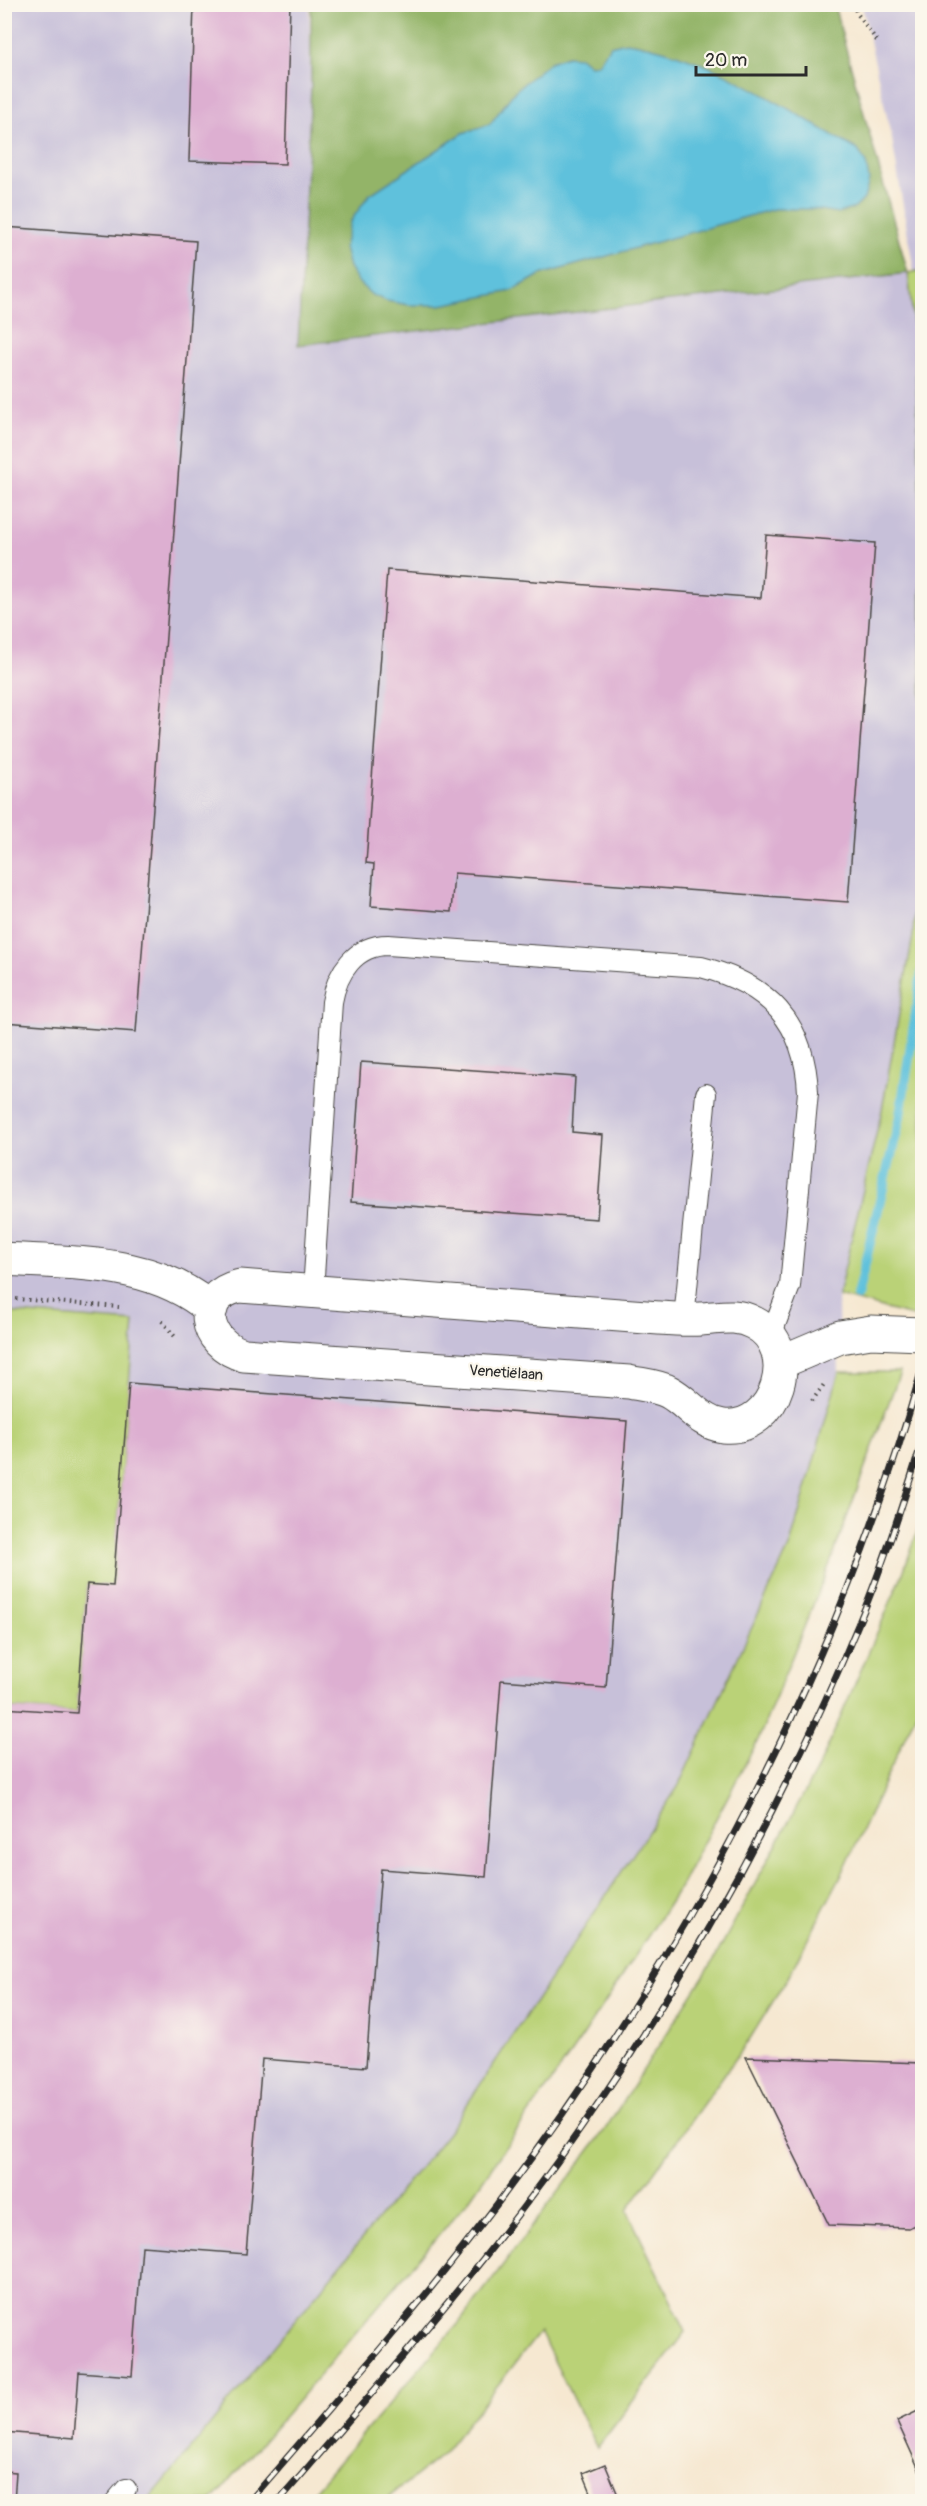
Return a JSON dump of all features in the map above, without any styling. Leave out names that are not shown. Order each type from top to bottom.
[{"type":"street","points":[[4,1259],[126,1268],[172,1282],[192,1293],[210,1309],[219,1294],[240,1286],[684,1319],[732,1316],[754,1323],[775,1350],[871,1332],[922,1334]]},
{"type":"street","name":"Venetiëlaan","points":[[210,1309],[209,1324],[215,1337],[230,1350],[244,1355],[629,1382],[668,1391],[698,1415],[722,1426],[750,1421],[762,1412],[777,1388],[775,1350]]},
{"type":"lane","points":[[313,1291],[332,1002],[334,991],[344,970],[359,953],[369,948],[388,945],[701,967],[725,973],[765,997],[781,1011],[802,1048],[807,1068],[808,1092],[790,1286],[775,1350]]},
{"type":"lane","points":[[684,1319],[706,1094]]},
{"type":"path","points":[[854,4],[856,12],[877,41]]},
{"type":"shaded area","points":[[5,5],[309,5],[311,88],[298,345],[908,273],[914,328],[920,476],[922,768],[913,936],[882,1110],[838,1296],[839,1372],[790,1545],[678,1787],[448,2133],[148,2501],[5,2502]]},
{"type":"shaded area","points":[[862,5],[922,5],[922,338],[920,308],[892,139]]},
{"type":"green space","points":[[311,5],[834,5],[908,273],[298,345],[311,88]]},
{"type":"green space","points":[[922,270],[922,768],[920,476],[914,328],[908,273]]},
{"type":"green space","points":[[922,768],[922,1299],[919,1318],[838,1296],[882,1110],[913,936]]},
{"type":"green space","points":[[4,1312],[134,1322],[113,1586],[87,1584],[77,1713],[5,1708]]},
{"type":"green space","points":[[839,1372],[900,1372],[831,1561],[759,1738],[678,1890],[583,2036],[468,2201],[212,2501],[148,2501],[448,2133],[678,1787],[790,1545]]},
{"type":"green space","points":[[922,1518],[922,1700],[846,1866],[787,1979],[749,2040],[627,2210],[686,2332],[597,2448],[540,2332],[443,2454],[389,2497],[392,2501],[305,2501],[459,2323],[604,2131],[712,1963],[821,1762],[903,1573]]},
{"type":"water","points":[[626,42],[657,48],[718,71],[775,101],[858,150],[866,163],[869,180],[864,199],[855,208],[838,213],[814,209],[774,209],[540,275],[512,291],[441,305],[409,305],[387,301],[372,295],[359,283],[349,267],[344,248],[350,222],[369,195],[463,133],[490,124],[515,91],[550,62],[567,56],[580,57],[590,65],[598,64],[610,46]]},
{"type":"building","points":[[194,4],[290,4],[285,164],[189,161]]},
{"type":"building","points":[[4,227],[196,241],[136,1032],[4,1022]]},
{"type":"building","points":[[766,535],[875,543],[848,902],[454,873],[451,912],[371,906],[374,864],[366,863],[387,570],[761,598]]},
{"type":"building","points":[[361,1062],[575,1077],[572,1132],[603,1135],[597,1219],[351,1202]]},
{"type":"building","points":[[129,1383],[627,1421],[606,1688],[501,1680],[486,1877],[381,1869],[366,2067],[262,2059],[246,2254],[142,2246],[132,2376],[79,2372],[74,2438],[4,2432],[4,1708],[77,1713],[87,1584],[113,1586]]},
{"type":"building","points":[[746,2057],[922,2063],[922,2221],[909,2228],[829,2225]]},
{"type":"building","points":[[922,2409],[922,2476],[897,2421]]},
{"type":"building","points":[[605,2464],[620,2500],[616,2502],[595,2502],[583,2473]]},
{"type":"building","points":[[4,2471],[16,2472],[14,2502],[4,2502]]},
{"type":"waterway","points":[[857,1296],[899,1122],[922,973]]},
{"type":"railway","points":[[249,2502],[406,2318],[497,2204],[566,2108],[631,2010],[692,1909],[748,1806],[800,1700],[846,1592],[887,1482],[922,1369]]},
{"type":"railway","points":[[278,2502],[421,2335],[524,2206],[603,2097],[688,1963],[765,1824],[834,1681],[881,1567],[922,1442]]}]
